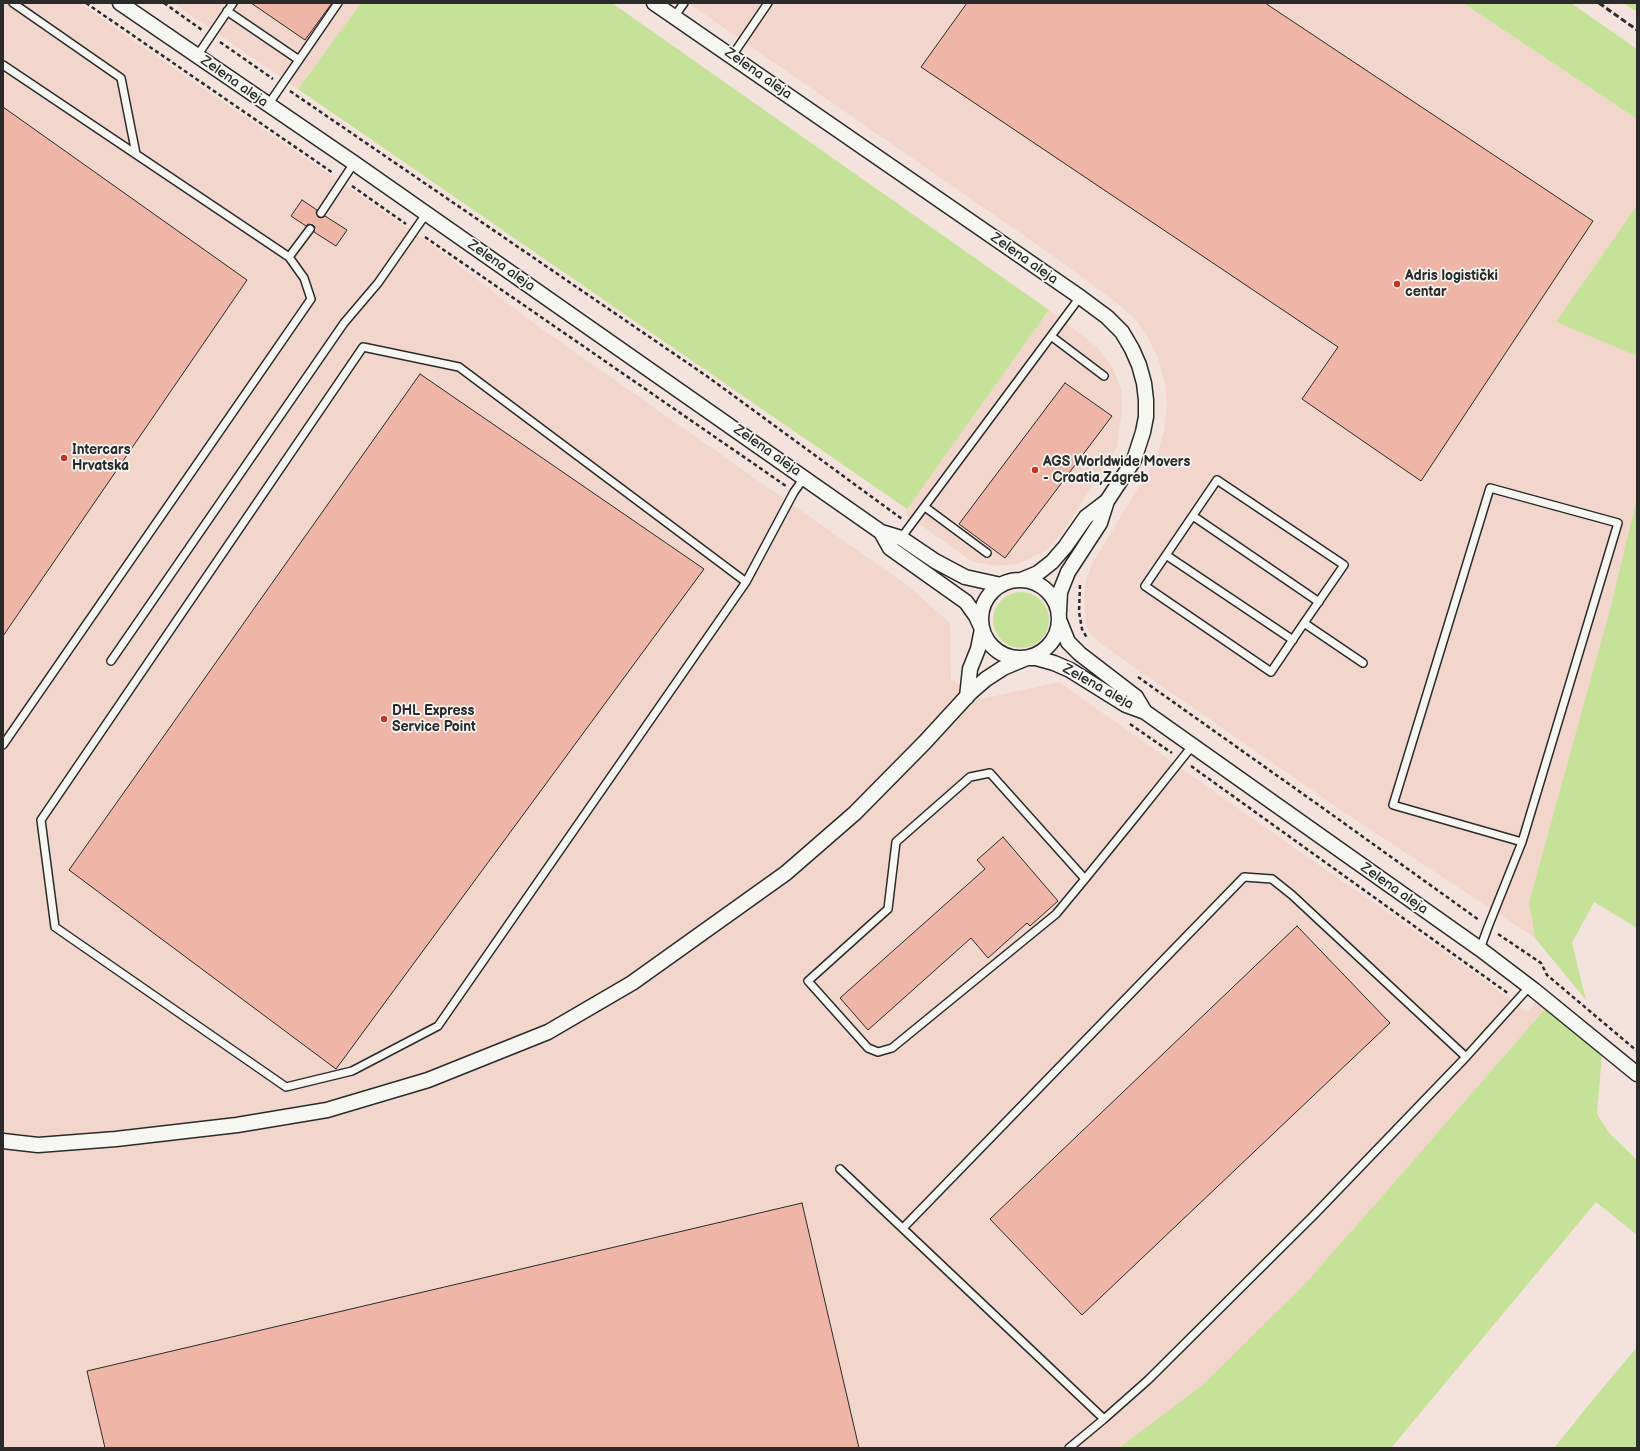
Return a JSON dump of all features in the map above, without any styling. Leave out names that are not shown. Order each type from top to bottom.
[{"type":"street","name":"Zelena aleja","points":[[120,3],[426,214],[881,532],[901,538],[935,561],[965,578],[1001,585],[1011,581],[1021,580],[1038,573],[1052,562],[1065,547],[1086,517],[1107,501]]},
{"type":"street","name":"Zelena aleja","points":[[654,3],[1080,297],[1107,317],[1122,332],[1132,348],[1139,366],[1146,394],[1146,417],[1139,446],[1134,460],[1107,501],[1100,523],[1068,572],[1060,592],[1060,617],[1058,632],[1053,642],[1037,655],[1027,658]]},
{"type":"street","name":"Zelena aleja","points":[[881,532],[890,548],[966,602],[976,616],[991,646],[999,652],[1017,658],[1036,658],[1054,663],[1070,670],[1126,705],[1146,712],[1480,949],[1532,988],[1637,1074]]},
{"type":"street","name":"Zelena aleja","points":[[1021,580],[1037,584],[1050,593],[1056,602],[1068,642],[1136,697],[1146,712]]},
{"type":"street","points":[[967,697],[970,668],[978,649],[982,629],[982,614],[986,600],[992,592],[1001,585]]},
{"type":"street","points":[[3,1141],[38,1145],[116,1139],[237,1125],[327,1110],[428,1080],[548,1032],[632,983],[786,873],[855,812],[986,679],[1004,668],[1027,658]]},
{"type":"lane","points":[[13,3],[121,78],[136,154]]},
{"type":"lane","points":[[197,56],[233,3]]},
{"type":"lane","points":[[268,105],[338,3]]},
{"type":"lane","points":[[674,17],[684,3]]},
{"type":"lane","points":[[732,56],[768,3]]},
{"type":"lane","points":[[227,11],[299,60]]},
{"type":"lane","points":[[3,65],[289,257],[304,278],[311,299],[3,745]]},
{"type":"lane","points":[[321,213],[354,164]]},
{"type":"lane","points":[[111,661],[344,323],[378,283],[426,214]]},
{"type":"lane","points":[[289,257],[310,229]]},
{"type":"lane","points":[[901,538],[1080,297]]},
{"type":"lane","points":[[1051,336],[1104,376]]},
{"type":"lane","points":[[746,582],[459,367],[362,348],[41,820],[55,927],[286,1087],[352,1071],[438,1026],[746,582],[794,492],[804,478]]},
{"type":"lane","points":[[1217,480],[1344,565],[1272,672],[1145,586],[1166,555],[1217,480]]},
{"type":"lane","points":[[1480,949],[1522,842],[1618,523],[1490,488],[1393,805],[1522,842]]},
{"type":"lane","points":[[925,507],[987,553]]},
{"type":"lane","points":[[1193,516],[1318,602]]},
{"type":"lane","points":[[1166,555],[1293,640]]},
{"type":"lane","points":[[1304,624],[1363,663]]},
{"type":"lane","points":[[1085,879],[990,773],[970,777],[896,842],[888,908],[808,981],[868,1048],[878,1052],[892,1048],[1056,914],[1085,879],[1182,760],[1193,745]]},
{"type":"lane","points":[[903,1228],[1244,877],[1272,879],[1292,895],[1466,1057]]},
{"type":"lane","points":[[1069,1448],[1148,1380],[1313,1216],[1466,1057],[1518,1000],[1532,988]]},
{"type":"lane","points":[[840,1169],[1104,1419]]},
{"type":"path","points":[[86,3],[794,492]]},
{"type":"path","points":[[164,3],[281,85],[708,377],[911,525]]},
{"type":"path","points":[[1068,572],[1081,580],[1079,612],[1082,629],[1089,642]]},
{"type":"path","points":[[1138,677],[1542,963],[1548,975],[1637,1052]]},
{"type":"path","points":[[1130,724],[1518,1000]]},
{"type":"path","points":[[1532,988],[1548,975]]},
{"type":"shaded area","points":[[3,3],[79,3],[435,247],[535,324],[907,585],[950,623],[951,679],[981,699],[1059,682],[1468,968],[1527,1012],[1536,1001],[1545,1009],[1302,1287],[1201,1386],[1119,1448],[3,1448]]},
{"type":"shaded area","points":[[173,3],[361,3],[298,89]]},
{"type":"shaded area","points":[[688,3],[1463,3],[1637,119],[1637,205],[1557,322],[1637,356],[1637,498],[1610,609],[1529,902],[1535,938],[1342,811],[1098,642],[1089,632],[1086,623],[1084,593],[1086,580],[1093,562],[1156,459],[1164,431],[1167,407],[1165,383],[1158,358],[1146,334],[1135,319],[1113,300],[1049,253]]},
{"type":"shaded area","points":[[1049,310],[1096,346],[1113,368],[1121,389],[1122,409],[1117,447],[1063,532],[1045,551],[1018,564],[997,566],[973,562],[904,513]]},
{"type":"green space","points":[[361,3],[612,3],[1049,310],[907,509],[298,89]]},
{"type":"green space","points":[[1463,3],[1571,3],[1637,49],[1637,119]]},
{"type":"green space","points":[[1623,3],[1637,3],[1637,12]]},
{"type":"green space","points":[[1637,205],[1637,356],[1556,322]]},
{"type":"green space","points":[[1637,498],[1637,928],[1594,902],[1572,943],[1586,1000],[1535,938],[1529,902],[1610,609]]},
{"type":"green space","points":[[1015,592],[1027,592],[1041,600],[1049,614],[1047,631],[1041,640],[1027,648],[1015,648],[1005,643],[998,636],[993,626],[993,614],[998,604],[1005,597]]},
{"type":"green space","points":[[1545,1009],[1602,1054],[1597,1114],[1609,1133],[1637,1160],[1637,1235],[1596,1202],[1391,1448],[1119,1448],[1201,1386],[1302,1287]]},
{"type":"green space","points":[[1637,1347],[1637,1448],[1554,1448],[1591,1402]]},
{"type":"building","points":[[251,3],[332,3],[305,40]]},
{"type":"building","name":"Adris logistički centar","points":[[967,3],[1265,3],[1593,221],[1421,481],[1302,399],[1338,347],[921,67]]},
{"type":"building","name":"Intercars Hrvatska","points":[[3,107],[247,280],[3,636]]},
{"type":"building","points":[[302,200],[317,210],[316,213],[318,217],[321,218],[325,216],[347,230],[336,246],[314,232],[315,227],[313,225],[308,224],[306,226],[291,216]]},
{"type":"building","name":"DHL Express Service Point","points":[[420,374],[704,569],[336,1069],[69,870]]},
{"type":"building","name":"AGS Worldwide Movers - Croatia,Zagreb","points":[[1065,383],[1112,416],[1005,558],[959,524]]},
{"type":"building","points":[[1003,837],[1058,901],[1030,926],[1027,923],[988,958],[971,938],[868,1030],[840,998],[985,869],[977,860]]},
{"type":"building","points":[[1297,926],[1390,1023],[1082,1315],[990,1219]]},
{"type":"building","points":[[802,1203],[859,1448],[105,1448],[87,1371]]},
{"type":"railway","points":[[1599,3],[1637,30]]},
{"type":"place","name":"Adris logistički centar","points":[[1397,284]]},
{"type":"place","name":"Intercars Hrvatska","points":[[64,458]]},
{"type":"place","name":"AGS Worldwide Movers - Croatia,Zagreb","points":[[1035,470]]},
{"type":"place","name":"DHL Express Service Point","points":[[384,719]]}]
